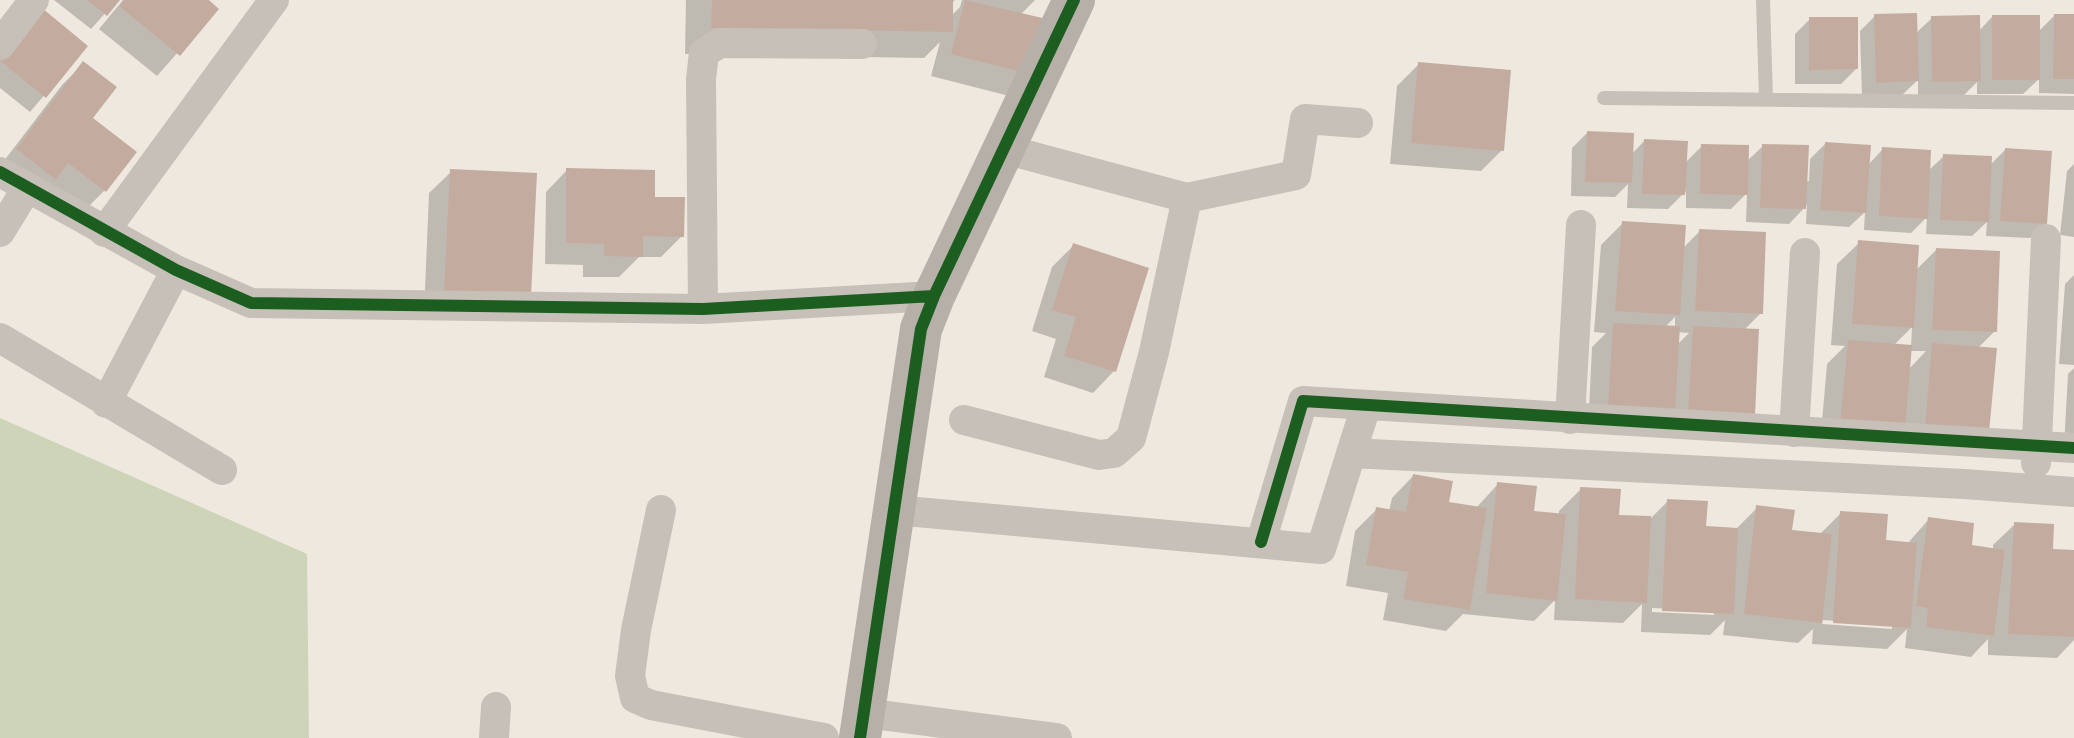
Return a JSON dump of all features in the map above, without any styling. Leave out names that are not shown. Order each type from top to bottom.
[{"type":"street","points":[[0,45],[34,0]]},
{"type":"street","points":[[104,232],[274,0]]},
{"type":"street","points":[[1057,738],[862,725],[921,329],[1074,0]]},
{"type":"street","points":[[703,309],[701,79],[704,53],[720,43],[862,44]]},
{"type":"street","points":[[1004,149],[1187,198],[1296,175],[1305,119],[1358,123]]},
{"type":"street","points":[[0,172],[176,270],[251,303],[703,309],[934,296]]},
{"type":"street","points":[[0,232],[27,188]]},
{"type":"street","points":[[964,420],[1099,455],[1114,453],[1131,438],[1154,352],[1187,198]]},
{"type":"street","points":[[1570,419],[1581,225]]},
{"type":"street","points":[[2036,489],[2046,239]]},
{"type":"street","points":[[1794,432],[1805,253]]},
{"type":"street","points":[[106,403],[176,270]]},
{"type":"street","points":[[0,338],[222,470]]},
{"type":"street","points":[[1261,542],[1303,401],[2074,448]]},
{"type":"street","points":[[895,510],[1321,549],[1366,406]]},
{"type":"street","points":[[1351,453],[2074,492]]},
{"type":"street","points":[[661,510],[636,630],[630,676],[635,698],[651,705],[824,738]]},
{"type":"street","points":[[494,738],[496,707]]},
{"type":"lane","points":[[1763,0],[1766,99]]},
{"type":"lane","points":[[1604,98],[2074,103]]},
{"type":"green space","points":[[0,418],[307,554],[309,738],[0,738]]},
{"type":"building","points":[[87,0],[120,0],[107,16]]},
{"type":"building","points":[[124,0],[209,0],[219,9],[180,56],[119,6]]},
{"type":"building","points":[[712,0],[953,0],[953,32],[711,28]]},
{"type":"building","points":[[965,0],[1051,20],[1037,76],[951,54]]},
{"type":"building","points":[[42,8],[88,46],[46,98],[0,61]]},
{"type":"building","points":[[1917,13],[1919,81],[1876,83],[1874,14]]},
{"type":"building","points":[[2054,14],[2074,14],[2074,79],[2053,79]]},
{"type":"building","points":[[1980,15],[1981,81],[1932,82],[1931,16]]},
{"type":"building","points":[[1992,15],[2040,15],[2040,80],[1992,80]]},
{"type":"building","points":[[1809,17],[1858,17],[1858,69],[1809,70]]},
{"type":"building","points":[[83,61],[117,87],[93,118],[137,152],[106,192],[68,163],[56,180],[16,149]]},
{"type":"building","points":[[1418,62],[1511,70],[1504,151],[1411,143]]},
{"type":"building","points":[[1587,131],[1634,133],[1632,183],[1585,182]]},
{"type":"building","points":[[1644,139],[1688,141],[1685,195],[1642,194]]},
{"type":"building","points":[[1825,142],[1871,145],[1866,213],[1820,210]]},
{"type":"building","points":[[1701,144],[1749,145],[1748,195],[1700,194]]},
{"type":"building","points":[[1762,144],[1809,145],[1806,209],[1760,208]]},
{"type":"building","points":[[1882,147],[1931,150],[1928,219],[1879,216]]},
{"type":"building","points":[[2005,148],[2052,151],[2047,224],[2000,221]]},
{"type":"building","points":[[1943,154],[1992,156],[1989,222],[1940,220]]},
{"type":"building","points":[[566,168],[655,170],[655,197],[685,197],[684,237],[643,236],[643,257],[604,256],[604,244],[566,243]]},
{"type":"building","points":[[450,169],[537,173],[531,296],[444,293]]},
{"type":"building","points":[[1622,221],[1686,225],[1680,315],[1615,311]]},
{"type":"building","points":[[1699,229],[1766,232],[1763,314],[1695,311]]},
{"type":"building","points":[[1858,240],[1919,245],[1914,328],[1852,324]]},
{"type":"building","points":[[1073,243],[1149,268],[1116,372],[1064,356],[1076,317],[1052,310]]},
{"type":"building","points":[[1936,248],[2000,251],[1997,332],[1932,330]]},
{"type":"building","points":[[1613,323],[1680,326],[1675,412],[1608,409]]},
{"type":"building","points":[[1693,326],[1759,329],[1755,415],[1688,412]]},
{"type":"building","points":[[1848,340],[1912,345],[1905,429],[1840,424]]},
{"type":"building","points":[[1932,343],[1997,348],[1989,432],[1925,427]]},
{"type":"building","points":[[1413,474],[1453,481],[1449,502],[1487,508],[1470,610],[1403,599],[1408,572],[1366,565],[1376,507],[1406,512]]},
{"type":"building","points":[[1497,482],[1537,486],[1534,511],[1566,514],[1557,601],[1486,593]]},
{"type":"building","points":[[1580,487],[1621,489],[1619,515],[1651,516],[1647,603],[1575,599]]},
{"type":"building","points":[[1667,499],[1708,501],[1706,526],[1738,528],[1734,614],[1662,611]]},
{"type":"building","points":[[1756,505],[1795,510],[1792,530],[1832,534],[1822,623],[1744,614]]},
{"type":"building","points":[[1840,511],[1888,514],[1886,540],[1917,543],[1911,628],[1833,623]]},
{"type":"building","points":[[1928,517],[1974,523],[1972,545],[2005,550],[1994,636],[1926,627],[1928,608],[1916,606]]},
{"type":"building","points":[[2014,522],[2054,524],[2053,549],[2074,550],[2074,637],[2008,634]]},
{"type":"cycle path","points":[[860,738],[921,329],[1074,0]]},
{"type":"cycle path","points":[[0,172],[176,270],[251,303],[703,309],[934,296]]},
{"type":"cycle path","points":[[1261,542],[1303,401],[2074,448]]}]
